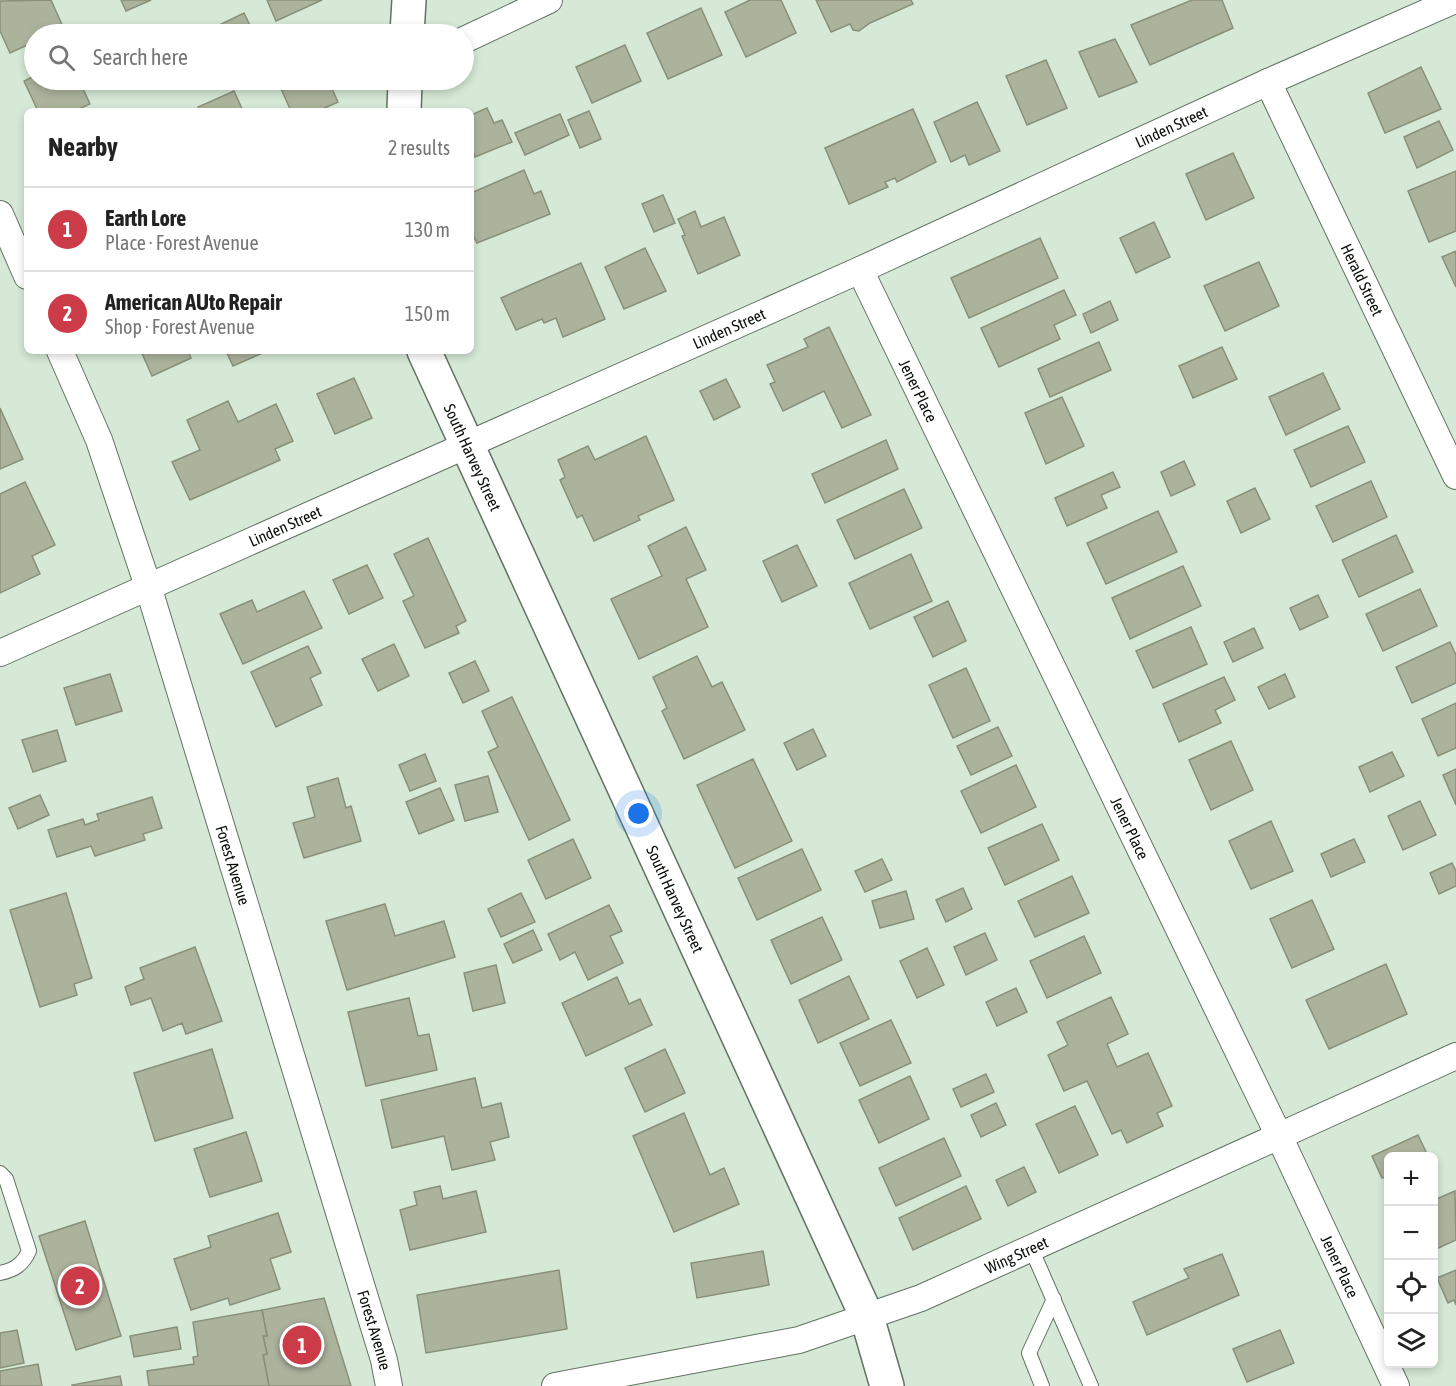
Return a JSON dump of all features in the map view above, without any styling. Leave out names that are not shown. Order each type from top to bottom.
[{"type":"street","points":[[408,24],[409,0]]},
{"type":"street","points":[[474,35],[549,0]]},
{"type":"street","name":"Linden Street","points":[[0,653],[861,270],[1268,82],[1455,0]]},
{"type":"street","name":"Herald Street","points":[[1268,82],[1456,476]]},
{"type":"street","points":[[404,108],[405,90]]},
{"type":"street","points":[[0,214],[24,269]]},
{"type":"street","name":"Jener Place","points":[[861,270],[1279,1136],[1396,1386]]},
{"type":"street","name":"Forest Avenue","points":[[61,354],[99,440],[148,586],[384,1360],[389,1386]]},
{"type":"street","name":"South Harvey Street","points":[[425,354],[867,1317],[887,1386]]},
{"type":"street","name":"Wing Street","points":[[555,1386],[799,1340],[921,1298],[1456,1056]]},
{"type":"lane","points":[[0,1173],[6,1179],[29,1251],[24,1262],[0,1274]]},
{"type":"lane","points":[[1031,1248],[1090,1386]]},
{"type":"lane","points":[[1042,1386],[1029,1353],[1053,1299]]},
{"type":"building","points":[[51,0],[62,24],[24,24],[24,47],[10,53],[0,31],[0,1]]},
{"type":"building","points":[[121,0],[151,0],[126,11]]},
{"type":"building","points":[[267,0],[322,0],[276,21]]},
{"type":"building","points":[[750,0],[781,0],[796,33],[746,57],[725,12]]},
{"type":"building","points":[[816,0],[911,0],[913,4],[870,23],[859,31],[853,30],[850,24],[831,32]]},
{"type":"building","points":[[1192,0],[1222,0],[1233,28],[1150,65],[1131,25]]},
{"type":"building","points":[[701,8],[722,55],[668,79],[647,33]]},
{"type":"building","points":[[244,13],[249,24],[221,24]]},
{"type":"building","points":[[1115,39],[1137,82],[1099,97],[1079,52]]},
{"type":"building","points":[[625,45],[641,81],[592,103],[576,67]]},
{"type":"building","points":[[1046,60],[1067,108],[1027,125],[1006,76]]},
{"type":"building","points":[[1421,67],[1441,109],[1385,133],[1368,93]]},
{"type":"building","points":[[28,90],[84,90],[90,104],[81,108],[37,108]]},
{"type":"building","points":[[282,90],[333,90],[338,102],[325,108],[290,108]]},
{"type":"building","points":[[234,91],[242,108],[198,108]]},
{"type":"building","points":[[977,102],[1000,151],[969,165],[965,155],[951,162],[934,122]]},
{"type":"building","points":[[487,108],[494,123],[502,120],[512,142],[475,157],[474,114]]},
{"type":"building","points":[[913,109],[936,162],[897,182],[895,178],[885,182],[888,187],[849,204],[825,148]]},
{"type":"building","points":[[589,111],[601,139],[580,148],[568,120]]},
{"type":"building","points":[[560,114],[569,135],[525,155],[515,133]]},
{"type":"building","points":[[1439,121],[1453,150],[1417,168],[1404,137]]},
{"type":"building","points":[[1233,153],[1254,198],[1206,220],[1186,174]]},
{"type":"building","points":[[524,170],[534,194],[541,191],[550,214],[477,243],[474,237],[474,192]]},
{"type":"building","points":[[1456,171],[1456,231],[1429,242],[1408,191]]},
{"type":"building","points":[[663,195],[675,223],[654,232],[642,204]]},
{"type":"building","points":[[695,211],[701,227],[724,217],[740,255],[698,274],[682,236],[685,235],[678,219]]},
{"type":"building","points":[[1154,222],[1170,257],[1136,273],[1120,238]]},
{"type":"building","points":[[1040,238],[1058,278],[969,318],[951,278]]},
{"type":"building","points":[[645,248],[666,291],[624,309],[605,267]]},
{"type":"building","points":[[1456,251],[1456,287],[1442,257]]},
{"type":"building","points":[[1259,262],[1279,306],[1225,331],[1204,286]]},
{"type":"building","points":[[581,263],[605,319],[563,337],[556,318],[544,323],[542,319],[516,330],[501,298]]},
{"type":"building","points":[[1064,290],[1076,315],[1054,325],[1060,339],[999,367],[981,328]]},
{"type":"building","points":[[1110,301],[1118,320],[1091,333],[1083,314]]},
{"type":"building","points":[[829,327],[871,415],[842,428],[824,391],[783,411],[770,384],[775,382],[767,365],[808,347],[804,339]]},
{"type":"building","points":[[1099,342],[1111,370],[1050,397],[1038,369]]},
{"type":"building","points":[[1222,347],[1237,379],[1193,398],[1179,366]]},
{"type":"building","points":[[142,354],[189,354],[191,358],[152,376]]},
{"type":"building","points":[[227,354],[260,354],[233,366]]},
{"type":"building","points":[[1323,373],[1340,409],[1286,435],[1269,397]]},
{"type":"building","points":[[354,378],[372,418],[335,434],[317,394]]},
{"type":"building","points":[[726,379],[740,407],[714,420],[700,391]]},
{"type":"building","points":[[1062,397],[1084,446],[1046,464],[1025,413]]},
{"type":"building","points":[[228,401],[238,422],[276,404],[293,441],[275,449],[280,460],[190,500],[172,462],[200,450],[187,420]]},
{"type":"building","points":[[0,408],[23,459],[0,469]]},
{"type":"building","points":[[1348,426],[1365,462],[1311,487],[1294,450]]},
{"type":"building","points":[[646,436],[674,500],[638,516],[640,520],[594,541],[582,515],[577,518],[560,480],[565,477],[558,460],[588,446],[595,460]]},
{"type":"building","points":[[886,440],[898,469],[825,503],[812,474]]},
{"type":"building","points":[[1184,461],[1195,485],[1171,496],[1161,472]]},
{"type":"building","points":[[1113,472],[1120,487],[1101,495],[1107,508],[1067,526],[1055,498]]},
{"type":"building","points":[[1371,481],[1387,517],[1333,542],[1316,506]]},
{"type":"building","points":[[25,482],[55,545],[32,556],[40,574],[0,593],[0,494]]},
{"type":"building","points":[[1255,488],[1270,519],[1241,533],[1227,501]]},
{"type":"building","points":[[904,489],[922,528],[855,559],[837,520]]},
{"type":"building","points":[[1158,511],[1177,552],[1106,584],[1087,543]]},
{"type":"building","points":[[686,527],[706,570],[686,579],[708,627],[639,659],[611,599],[662,576],[648,546]]},
{"type":"building","points":[[1396,535],[1413,572],[1359,597],[1342,560]]},
{"type":"building","points":[[428,538],[466,621],[456,626],[459,633],[425,648],[403,601],[414,596],[394,554]]},
{"type":"building","points":[[797,545],[817,586],[782,602],[763,561]]},
{"type":"building","points":[[911,554],[932,601],[870,629],[849,583]]},
{"type":"building","points":[[367,565],[383,598],[349,614],[333,580]]},
{"type":"building","points":[[1183,566],[1201,606],[1130,639],[1112,598]]},
{"type":"building","points":[[1420,589],[1437,626],[1383,651],[1366,614]]},
{"type":"building","points":[[304,591],[322,628],[243,664],[220,614],[252,600],[257,612]]},
{"type":"building","points":[[1318,595],[1328,617],[1300,630],[1290,608]]},
{"type":"building","points":[[948,601],[966,641],[933,657],[914,617]]},
{"type":"building","points":[[1191,627],[1207,664],[1153,688],[1136,651]]},
{"type":"building","points":[[1254,628],[1263,648],[1233,662],[1224,642]]},
{"type":"building","points":[[1450,642],[1456,655],[1456,683],[1412,703],[1396,667]]},
{"type":"building","points":[[394,644],[409,676],[378,691],[362,659]]},
{"type":"building","points":[[308,646],[321,673],[310,678],[322,705],[276,727],[251,672]]},
{"type":"building","points":[[697,656],[712,687],[722,682],[745,730],[684,759],[662,711],[667,708],[653,677]]},
{"type":"building","points":[[475,661],[489,691],[463,703],[449,673]]},
{"type":"building","points":[[966,668],[990,721],[953,738],[929,685]]},
{"type":"building","points":[[110,674],[122,711],[76,725],[64,688]]},
{"type":"building","points":[[1285,674],[1295,697],[1269,709],[1258,687]]},
{"type":"building","points":[[1224,677],[1235,700],[1215,710],[1221,723],[1179,742],[1163,704]]},
{"type":"building","points":[[512,697],[570,820],[529,840],[488,752],[498,747],[482,711]]},
{"type":"building","points":[[1456,703],[1456,748],[1438,756],[1422,719]]},
{"type":"building","points":[[998,727],[1012,756],[971,775],[957,746]]},
{"type":"building","points":[[813,729],[826,756],[797,770],[784,743]]},
{"type":"building","points":[[57,730],[66,761],[33,772],[22,740]]},
{"type":"building","points":[[1231,741],[1253,790],[1211,810],[1189,760]]},
{"type":"building","points":[[1392,752],[1404,776],[1370,792],[1359,767]]},
{"type":"building","points":[[425,754],[436,781],[410,791],[399,765]]},
{"type":"building","points":[[753,759],[792,841],[735,868],[697,785]]},
{"type":"building","points":[[1016,765],[1036,807],[981,833],[961,791]]},
{"type":"building","points":[[1456,769],[1456,805],[1443,775]]},
{"type":"building","points":[[488,776],[498,812],[465,821],[455,785]]},
{"type":"building","points":[[338,778],[346,808],[351,806],[361,841],[304,858],[293,823],[315,817],[307,787]]},
{"type":"building","points":[[440,788],[454,820],[419,834],[406,802]]},
{"type":"building","points":[[40,795],[49,815],[18,829],[9,808]]},
{"type":"building","points":[[152,797],[162,828],[143,834],[145,840],[95,856],[91,846],[57,857],[48,830],[83,819],[85,825],[99,820],[97,814]]},
{"type":"building","points":[[1420,801],[1436,835],[1403,850],[1388,816]]},
{"type":"building","points":[[1271,821],[1293,871],[1251,889],[1229,841]]},
{"type":"building","points":[[1042,824],[1059,860],[1005,885],[988,848]]},
{"type":"building","points":[[573,839],[591,878],[546,899],[528,860]]},
{"type":"building","points":[[1354,839],[1365,862],[1331,877],[1321,854]]},
{"type":"building","points":[[802,849],[821,890],[757,920],[738,878]]},
{"type":"building","points":[[882,859],[892,880],[865,892],[855,871]]},
{"type":"building","points":[[1452,863],[1456,871],[1456,886],[1439,894],[1430,873]]},
{"type":"building","points":[[1072,876],[1089,913],[1035,937],[1018,901]]},
{"type":"building","points":[[963,888],[972,909],[946,922],[936,900]]},
{"type":"building","points":[[906,891],[914,919],[880,928],[872,901]]},
{"type":"building","points":[[66,893],[92,978],[74,984],[77,995],[40,1007],[10,910]]},
{"type":"building","points":[[521,893],[535,922],[501,937],[488,909]]},
{"type":"building","points":[[1312,900],[1334,949],[1292,968],[1270,919]]},
{"type":"building","points":[[385,904],[395,936],[444,921],[455,957],[347,990],[326,921]]},
{"type":"building","points":[[609,905],[622,931],[610,936],[623,963],[588,980],[575,952],[560,960],[548,934]]},
{"type":"building","points":[[822,917],[842,960],[791,984],[771,940]]},
{"type":"building","points":[[533,930],[542,950],[513,963],[504,944]]},
{"type":"building","points":[[985,933],[997,960],[966,975],[954,947]]},
{"type":"building","points":[[1084,936],[1101,973],[1047,998],[1030,961]]},
{"type":"building","points":[[195,947],[222,1021],[186,1034],[182,1023],[163,1031],[151,998],[131,1005],[125,987],[144,979],[140,968]]},
{"type":"building","points":[[927,948],[944,985],[917,998],[900,961]]},
{"type":"building","points":[[1386,964],[1407,1014],[1329,1049],[1306,1000]]},
{"type":"building","points":[[496,965],[505,1003],[473,1011],[464,973]]},
{"type":"building","points":[[849,976],[869,1019],[818,1043],[799,1000]]},
{"type":"building","points":[[617,977],[629,1004],[640,999],[652,1025],[586,1056],[562,1003]]},
{"type":"building","points":[[1016,988],[1027,1012],[997,1026],[986,1002]]},
{"type":"building","points":[[1111,997],[1128,1034],[1107,1044],[1117,1067],[1148,1053],[1172,1106],[1157,1113],[1163,1126],[1127,1143],[1121,1130],[1112,1134],[1087,1081],[1064,1091],[1048,1055],[1068,1045],[1057,1022]]},
{"type":"building","points":[[409,998],[418,1036],[429,1034],[437,1070],[366,1086],[348,1012]]},
{"type":"building","points":[[891,1020],[911,1063],[860,1086],[840,1043]]},
{"type":"building","points":[[212,1049],[233,1118],[155,1141],[134,1073]]},
{"type":"building","points":[[665,1049],[685,1093],[645,1112],[625,1068]]},
{"type":"building","points":[[986,1074],[994,1092],[961,1107],[953,1089]]},
{"type":"building","points":[[910,1076],[929,1119],[879,1143],[859,1100]]},
{"type":"building","points":[[475,1078],[482,1108],[501,1103],[509,1137],[490,1142],[495,1160],[452,1170],[444,1136],[392,1148],[381,1100]]},
{"type":"building","points":[[996,1103],[1006,1125],[981,1137],[971,1115]]},
{"type":"building","points":[[1075,1106],[1098,1155],[1059,1173],[1036,1124]]},
{"type":"building","points":[[684,1113],[710,1175],[724,1168],[739,1204],[674,1232],[633,1136]]},
{"type":"building","points":[[246,1132],[262,1181],[210,1197],[194,1149]]},
{"type":"building","points":[[1418,1135],[1426,1152],[1384,1152],[1384,1177],[1382,1178],[1372,1156]]},
{"type":"building","points":[[944,1138],[961,1176],[896,1206],[879,1168]]},
{"type":"building","points":[[1024,1167],[1036,1192],[1008,1206],[996,1180]]},
{"type":"building","points":[[440,1186],[443,1199],[476,1191],[486,1232],[410,1250],[400,1210],[417,1205],[414,1192]]},
{"type":"building","points":[[966,1186],[981,1219],[913,1250],[899,1218]]},
{"type":"building","points":[[1455,1191],[1456,1240],[1438,1248],[1438,1206],[1438,1198]]},
{"type":"building","points":[[278,1213],[291,1252],[270,1259],[280,1289],[230,1305],[228,1298],[191,1310],[174,1259],[211,1247],[208,1236]]},
{"type":"building","points":[[85,1221],[121,1336],[76,1350],[39,1236]]},
{"type":"building","points":[[763,1251],[769,1285],[697,1298],[691,1263]]},
{"type":"building","points":[[1222,1254],[1239,1295],[1147,1335],[1133,1302],[1189,1278],[1184,1269]]},
{"type":"building","points":[[559,1270],[567,1329],[426,1353],[417,1295]]},
{"type":"building","points":[[1456,1270],[1456,1305],[1454,1300],[1448,1303],[1438,1278]]},
{"type":"building","points":[[324,1298],[351,1386],[269,1386],[263,1355],[267,1354],[263,1336],[267,1336],[262,1310]]},
{"type":"building","points":[[262,1310],[267,1336],[263,1336],[267,1354],[263,1355],[269,1386],[149,1386],[147,1371],[194,1364],[193,1357],[198,1356],[193,1322]]},
{"type":"building","points":[[177,1327],[181,1349],[134,1357],[130,1336]]},
{"type":"building","points":[[17,1330],[24,1363],[0,1368],[0,1333]]},
{"type":"building","points":[[1280,1330],[1294,1363],[1247,1382],[1233,1349]]},
{"type":"building","points":[[38,1364],[42,1386],[0,1386],[0,1371]]},
{"type":"building","points":[[120,1376],[122,1386],[72,1386],[72,1385]]},
{"type":"place","name":"American AUto Repair","points":[[80,1286]]},
{"type":"place","name":"Earth Lore","points":[[302,1345]]}]
